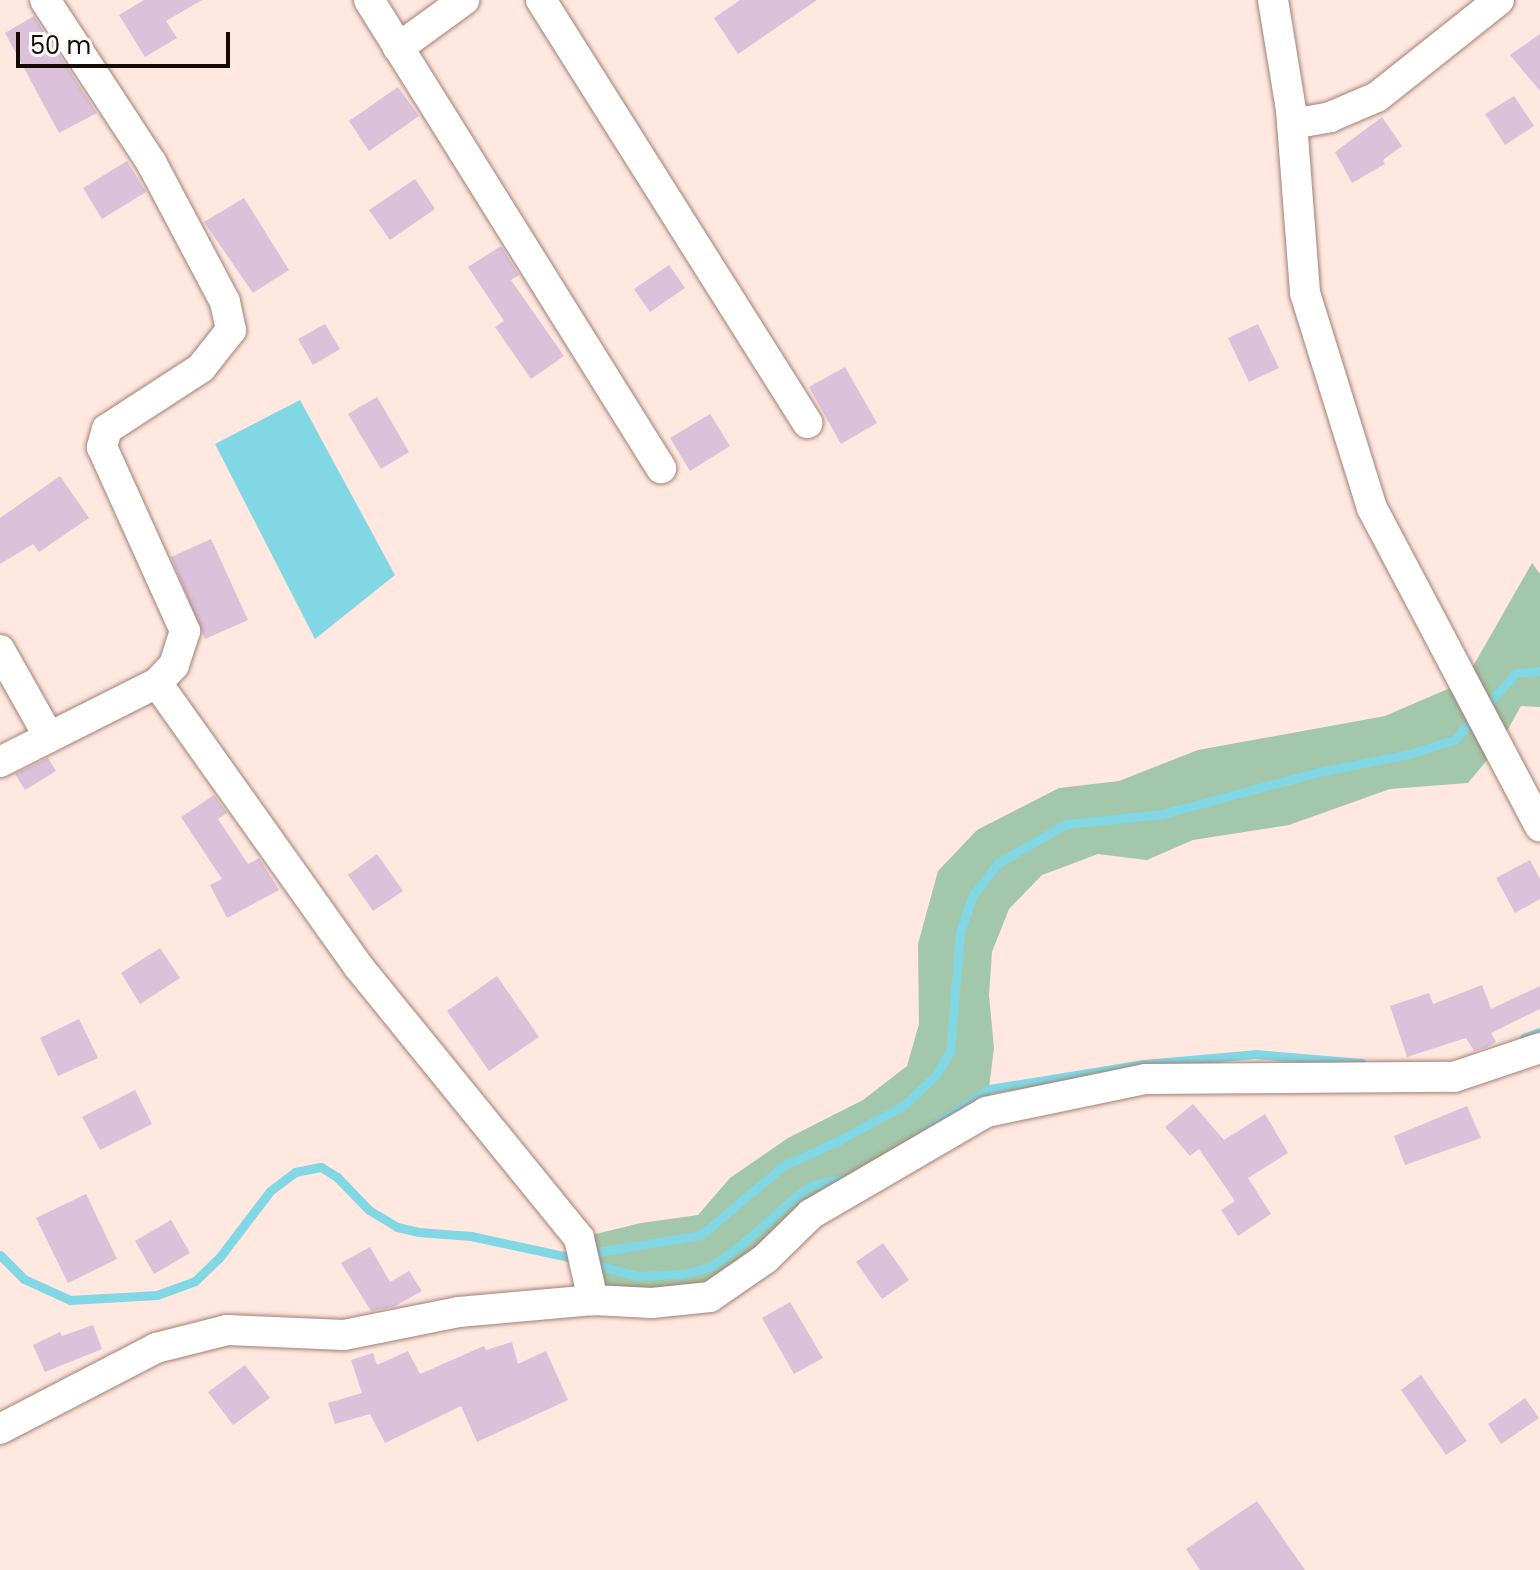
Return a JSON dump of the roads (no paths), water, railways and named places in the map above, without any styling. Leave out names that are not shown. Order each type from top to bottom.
[{"type":"street","points":[[0,762],[157,683],[174,665],[185,631],[102,447],[107,429],[201,368],[231,330],[225,302],[151,162],[45,0]]},
{"type":"street","points":[[369,0],[661,468]]},
{"type":"street","points":[[398,48],[464,0]]},
{"type":"street","points":[[541,0],[807,423]]},
{"type":"street","points":[[1273,0],[1292,124],[1305,293],[1372,508],[1540,826]]},
{"type":"street","points":[[1292,124],[1330,117],[1377,97],[1499,0]]},
{"type":"street","points":[[0,650],[49,737]]},
{"type":"street","points":[[157,683],[358,966],[579,1238],[593,1300]]},
{"type":"street","points":[[0,1429],[156,1348],[227,1330],[344,1335],[459,1312],[593,1300],[652,1303],[710,1297],[765,1259],[811,1214],[986,1112],[1145,1079],[1454,1077],[1540,1048]]},
{"type":"water","points":[[300,400],[395,575],[315,639],[215,444]]},
{"type":"waterway","points":[[0,1255],[24,1279],[70,1300],[157,1295],[195,1281],[219,1258],[270,1191],[295,1172],[321,1167],[337,1177],[369,1210],[397,1227],[418,1232],[471,1236],[568,1257],[701,1235],[783,1166],[838,1141],[904,1105],[935,1076],[950,1052],[960,932],[973,895],[998,863],[1066,824],[1162,814],[1319,772],[1409,754],[1454,740],[1516,673],[1540,671]]},
{"type":"waterway","points":[[1524,1038],[1540,1032]]},
{"type":"waterway","points":[[925,1131],[989,1089],[1144,1064],[1255,1054],[1362,1063]]},
{"type":"waterway","points":[[590,1263],[637,1276],[682,1274],[710,1267],[737,1248],[800,1193],[814,1185],[847,1178]]}]
